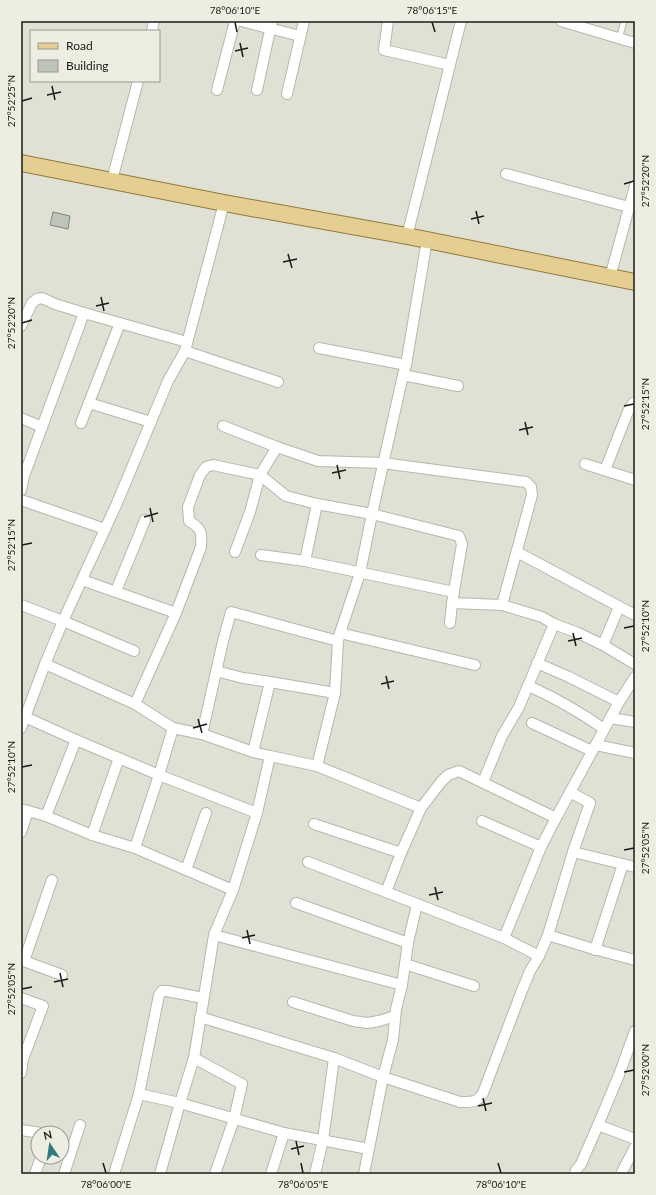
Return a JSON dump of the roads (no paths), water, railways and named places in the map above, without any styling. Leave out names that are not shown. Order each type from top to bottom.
[{"type":"main road","points":[[21,163],[224,203],[407,236],[635,282]]},
{"type":"street","points":[[217,90],[235,21]]},
{"type":"street","points":[[241,21],[271,25],[300,36]]},
{"type":"street","points":[[287,94],[304,21]]},
{"type":"street","points":[[388,21],[384,50],[450,65]]},
{"type":"street","points":[[407,236],[461,21]]},
{"type":"street","points":[[561,21],[635,43]]},
{"type":"street","points":[[257,90],[271,25]]},
{"type":"street","points":[[112,180],[138,82]]},
{"type":"street","points":[[506,174],[629,207]]},
{"type":"street","points":[[610,277],[635,186]]},
{"type":"street","points":[[21,728],[63,621],[105,530],[168,381],[186,347],[224,203]]},
{"type":"street","points":[[316,766],[335,693],[339,637],[360,573],[402,376],[406,365],[426,240]]},
{"type":"street","points":[[21,326],[32,304],[37,299],[42,298],[55,304],[120,323],[278,382]]},
{"type":"street","points":[[21,490],[22,476],[42,427],[84,313]]},
{"type":"street","points":[[81,423],[120,323]]},
{"type":"street","points":[[319,348],[406,365]]},
{"type":"street","points":[[402,376],[458,386]]},
{"type":"street","points":[[605,470],[629,409],[635,402]]},
{"type":"street","points":[[89,403],[151,422]]},
{"type":"street","points":[[21,418],[42,427]]},
{"type":"street","points":[[223,426],[318,461],[383,463],[526,482],[531,487],[532,495],[502,605]]},
{"type":"street","points":[[234,552],[250,512],[260,475],[277,447]]},
{"type":"street","points":[[585,464],[635,480]]},
{"type":"street","points":[[135,704],[176,614],[201,547],[202,535],[198,526],[189,520],[188,507],[200,475],[206,467],[213,465],[260,475],[286,496],[318,504],[372,514],[459,536],[462,544],[450,623]]},
{"type":"street","points":[[21,500],[105,530]]},
{"type":"street","points":[[306,561],[318,504]]},
{"type":"street","points":[[116,591],[145,520]]},
{"type":"street","points":[[517,552],[635,615]]},
{"type":"street","points":[[261,555],[306,561],[454,592]]},
{"type":"street","points":[[82,580],[116,591],[176,614]]},
{"type":"street","points":[[452,603],[502,605],[542,617],[554,624],[603,645],[635,664]]},
{"type":"street","points":[[21,605],[134,651]]},
{"type":"street","points":[[603,645],[619,607]]},
{"type":"street","points":[[202,734],[222,641],[231,612],[339,637],[475,665]]},
{"type":"street","points":[[483,782],[502,736],[529,686],[554,624]]},
{"type":"street","points":[[537,663],[569,676],[619,702]]},
{"type":"street","points":[[45,664],[135,704],[173,728],[202,734],[253,752],[316,766],[421,808]]},
{"type":"street","points":[[216,671],[243,678],[335,693]]},
{"type":"street","points":[[504,938],[541,847],[610,718],[635,677]]},
{"type":"street","points":[[253,752],[270,682]]},
{"type":"street","points":[[529,686],[556,698],[580,712],[604,730]]},
{"type":"street","points":[[25,717],[159,775],[257,813]]},
{"type":"street","points":[[610,718],[635,722]]},
{"type":"street","points":[[532,723],[594,748],[635,753]]},
{"type":"street","points":[[134,848],[159,775],[173,728]]},
{"type":"street","points":[[46,816],[76,740]]},
{"type":"street","points":[[160,1174],[194,1058],[214,935],[232,890],[257,813],[270,756]]},
{"type":"street","points":[[92,835],[119,758]]},
{"type":"street","points":[[386,892],[421,808],[448,775],[459,771],[556,818]]},
{"type":"street","points":[[200,1017],[334,1058],[383,1077],[460,1102],[472,1102],[479,1099],[530,971],[540,956],[548,935],[573,852],[590,803],[570,792]]},
{"type":"street","points":[[21,832],[25,810],[46,816],[92,835],[134,848],[232,890]]},
{"type":"street","points":[[186,870],[206,813]]},
{"type":"street","points":[[482,821],[541,847]]},
{"type":"street","points":[[314,824],[401,853]]},
{"type":"street","points":[[573,852],[635,867]]},
{"type":"street","points":[[308,862],[504,938],[540,956]]},
{"type":"street","points":[[595,950],[623,864]]},
{"type":"street","points":[[52,880],[23,961],[62,975]]},
{"type":"street","points":[[296,904],[408,943]]},
{"type":"street","points":[[364,1174],[383,1077],[393,1040],[408,943],[417,904]]},
{"type":"street","points":[[214,935],[402,985]]},
{"type":"street","points":[[548,935],[595,950],[635,960]]},
{"type":"street","points":[[405,964],[474,986]]},
{"type":"street","points":[[114,1174],[139,1094],[159,995],[162,991],[167,991],[203,998]]},
{"type":"street","points":[[21,998],[43,1006],[22,1059],[21,1072]]},
{"type":"street","points":[[293,1002],[353,1021],[367,1023],[396,1016]]},
{"type":"street","points":[[575,1174],[576,1170],[581,1164],[619,1075],[635,1031]]},
{"type":"street","points":[[194,1058],[242,1084],[234,1119],[215,1174]]},
{"type":"street","points":[[315,1174],[323,1140],[334,1058]]},
{"type":"street","points":[[139,1094],[284,1133],[369,1149]]},
{"type":"street","points":[[64,1174],[80,1125]]},
{"type":"street","points":[[598,1125],[635,1139]]},
{"type":"street","points":[[271,1174],[284,1133]]},
{"type":"street","points":[[621,1174],[635,1147]]},
{"type":"lane","points":[[619,39],[624,21]]}]
